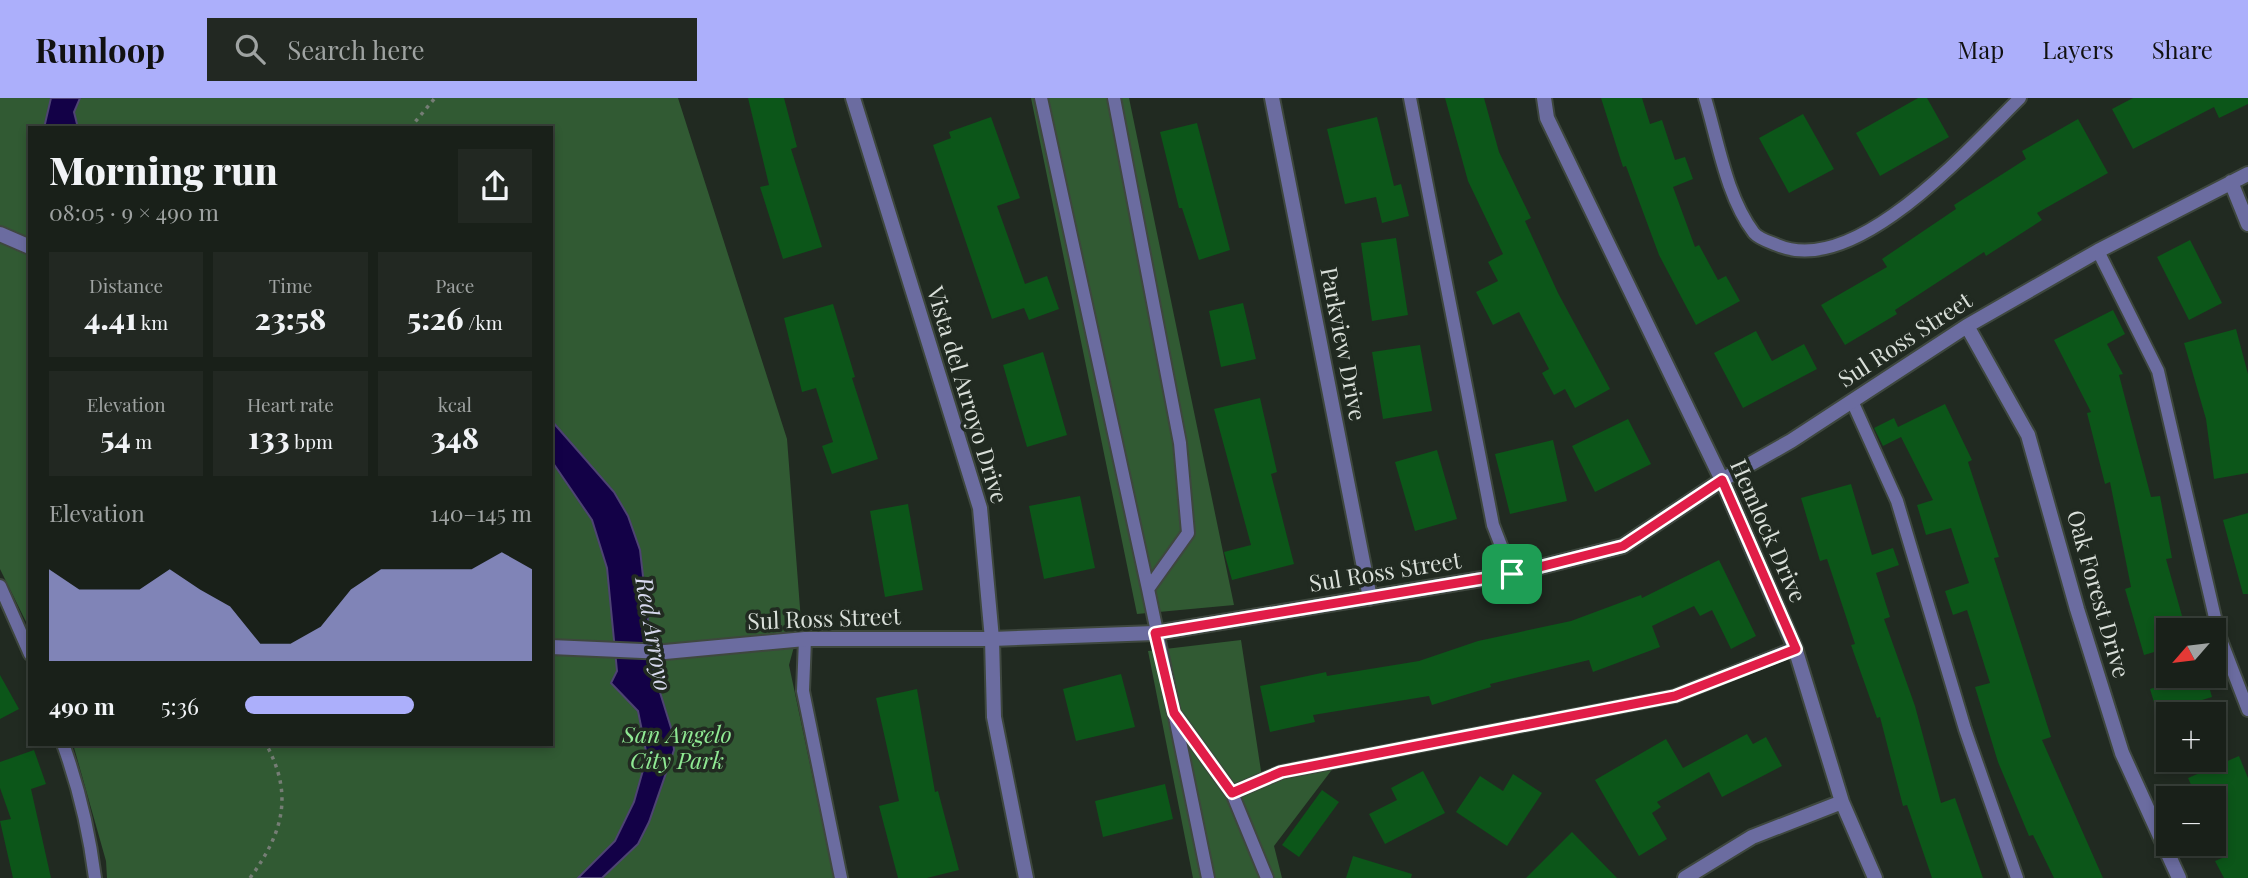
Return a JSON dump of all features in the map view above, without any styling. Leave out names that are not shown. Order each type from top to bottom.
[{"type":"street","name":"Vista del Arroyo Drive","points":[[853,98],[980,508],[992,639],[994,717],[1026,878]]},
{"type":"street","name":"Parkview Drive","points":[[1272,98],[1370,598]]},
{"type":"street","name":"Hemlock Drive","points":[[1544,98],[1547,118],[1722,480],[1796,649],[1842,802],[1875,878]]},
{"type":"street","name":"Sul Ross Street","points":[[553,647],[665,652],[805,639],[992,639],[1155,633],[1512,574],[1623,546],[1722,480],[1791,441],[1967,326],[2098,251],[2248,174]]},
{"type":"street","points":[[2231,182],[2248,224]]},
{"type":"street","points":[[0,234],[28,246]]},
{"type":"street","name":"Oak Forest Drive","points":[[1967,326],[2028,435],[2077,610],[2122,753],[2179,878]]},
{"type":"street","points":[[1685,878],[1752,837],[1842,802]]},
{"type":"lane","points":[[1041,98],[1208,878]]},
{"type":"lane","points":[[1114,98],[1180,443],[1188,533],[1148,589]]},
{"type":"lane","points":[[1410,98],[1493,526],[1512,574]]},
{"type":"lane","points":[[1705,98],[1738,205],[1756,236],[1789,250],[1839,247],[1912,204],[2021,98]]},
{"type":"lane","points":[[2098,251],[2158,371],[2220,635],[2248,710]]},
{"type":"lane","points":[[1852,401],[1897,501],[1965,729],[2017,878]]},
{"type":"lane","points":[[0,586],[28,649]]},
{"type":"lane","points":[[805,639],[803,691],[841,878]]},
{"type":"lane","points":[[1232,793],[1281,772],[1675,696],[1796,649]]},
{"type":"lane","points":[[1174,713],[1232,793],[1267,878]]},
{"type":"lane","points":[[64,746],[79,787],[90,835],[95,878]]},
{"type":"path","points":[[412,126],[435,98]]},
{"type":"path","points":[[250,878],[272,848],[284,802],[276,762],[267,746]]},
{"type":"green space","name":"San Angelo City Park","points":[[0,98],[678,98],[787,439],[801,621],[789,665],[834,878],[107,878],[106,861],[74,746],[553,746],[553,126],[28,126],[28,626],[0,569]]},
{"type":"green space","points":[[1031,98],[1129,98],[1234,605],[1137,614]]},
{"type":"green space","points":[[1241,640],[1263,784],[1334,767],[1274,846],[1282,878],[1193,878],[1148,651]]},
{"type":"shaded area","points":[[51,98],[80,98],[74,112],[78,126],[44,126]]},
{"type":"shaded area","points":[[553,422],[614,492],[628,516],[640,550],[654,673],[672,731],[674,750],[649,822],[638,844],[602,878],[578,878],[615,841],[634,802],[647,756],[638,711],[611,683],[617,671],[607,568],[592,520],[553,463]]},
{"type":"building","points":[[748,98],[784,98],[797,147],[791,149],[822,247],[783,259],[760,187],[769,185]]},
{"type":"building","points":[[1445,98],[1484,98],[1499,152],[1531,218],[1525,221],[1558,293],[1610,389],[1575,408],[1565,389],[1554,395],[1542,373],[1549,369],[1519,312],[1493,325],[1476,292],[1498,281],[1488,262],[1503,254],[1468,181]]},
{"type":"building","points":[[1601,98],[1642,98],[1650,124],[1662,120],[1675,160],[1685,157],[1693,179],[1673,187],[1695,247],[1699,245],[1718,280],[1726,276],[1740,301],[1696,325],[1659,255],[1626,166],[1623,167]]},
{"type":"building","points":[[1918,98],[1927,98],[1949,137],[1880,176],[1856,133]]},
{"type":"building","points":[[2133,98],[2248,98],[2248,104],[2219,118],[2214,107],[2133,149],[2112,109]]},
{"type":"building","points":[[1803,114],[1834,169],[1789,193],[1759,138]]},
{"type":"building","points":[[991,117],[1020,198],[997,206],[1025,284],[1047,276],[1059,309],[1029,320],[1024,308],[992,319],[933,145],[951,138],[949,132]]},
{"type":"building","points":[[1377,117],[1394,186],[1401,184],[1409,216],[1382,223],[1376,197],[1345,204],[1327,129]]},
{"type":"building","points":[[2078,119],[2108,173],[2037,213],[2042,220],[1986,256],[1984,252],[1895,310],[1897,314],[1845,345],[1821,305],[1887,267],[1882,259],[1956,209],[1954,205],[2026,159],[2022,151]]},
{"type":"building","points":[[1197,123],[1230,250],[1199,260],[1182,208],[1179,208],[1160,132]]},
{"type":"building","points":[[1396,238],[1408,315],[1372,321],[1361,243]]},
{"type":"building","points":[[2190,240],[2222,303],[2189,320],[2157,257]]},
{"type":"building","points":[[1243,303],[1256,359],[1221,367],[1209,311]]},
{"type":"building","points":[[833,304],[855,377],[852,378],[878,459],[832,474],[822,446],[833,442],[816,388],[802,392],[784,318]]},
{"type":"building","points":[[2113,310],[2125,334],[2107,344],[2123,374],[2119,375],[2151,497],[2160,496],[2172,558],[2166,559],[2183,618],[2156,618],[2156,652],[2144,655],[2125,589],[2131,587],[2110,482],[2105,484],[2087,413],[2091,412],[2054,340]]},
{"type":"building","points":[[2236,329],[2248,374],[2248,473],[2214,479],[2206,419],[2184,343]]},
{"type":"building","points":[[1756,331],[1772,361],[1804,344],[1817,369],[1743,408],[1714,353]]},
{"type":"building","points":[[1420,345],[1432,411],[1383,419],[1372,352]]},
{"type":"building","points":[[1043,352],[1067,435],[1027,447],[1003,365]]},
{"type":"building","points":[[1260,398],[1277,472],[1271,474],[1294,564],[1232,580],[1224,552],[1251,545],[1214,409]]},
{"type":"building","points":[[1945,404],[1972,460],[1968,462],[1999,557],[1994,558],[2051,737],[2042,740],[2103,878],[2054,878],[2033,835],[2029,836],[1998,762],[1975,687],[1990,683],[1967,610],[1953,615],[1945,591],[1969,583],[1951,528],[1926,535],[1917,505],[1933,500],[1901,437],[1883,446],[1874,428],[1894,418],[1898,427]]},
{"type":"building","points":[[1628,419],[1651,464],[1595,492],[1572,446]]},
{"type":"building","points":[[1553,440],[1567,501],[1510,514],[1495,454]]},
{"type":"building","points":[[1437,450],[1457,519],[1415,531],[1395,462]]},
{"type":"building","points":[[1851,484],[1872,555],[1893,548],[1899,565],[1876,573],[1890,617],[1884,619],[1915,706],[1941,803],[1955,798],[1983,878],[1932,878],[1907,805],[1903,806],[1880,717],[1877,718],[1851,645],[1855,644],[1827,559],[1820,561],[1801,498]]},
{"type":"building","points":[[1080,496],[1095,568],[1044,579],[1029,506]]},
{"type":"building","points":[[908,504],[923,590],[885,597],[870,511]]},
{"type":"building","points":[[2248,513],[2248,594],[2243,594],[2223,520]]},
{"type":"building","points":[[1719,560],[1756,636],[1731,649],[1712,610],[1700,616],[1694,606],[1652,626],[1660,647],[1593,672],[1589,660],[1490,684],[1491,687],[1432,705],[1429,696],[1313,715],[1315,722],[1270,732],[1260,686],[1326,672],[1327,676],[1419,661],[1478,641],[1571,621],[1641,595],[1642,598]]},
{"type":"building","points":[[1121,674],[1135,727],[1076,741],[1063,689]]},
{"type":"building","points":[[0,675],[19,709],[0,719]]},
{"type":"building","points":[[2209,688],[2212,697],[2195,702],[2156,702],[2156,709],[2150,689]]},
{"type":"building","points":[[917,689],[935,792],[938,791],[959,870],[927,878],[898,878],[879,806],[899,801],[876,698]]},
{"type":"building","points":[[1747,734],[1753,744],[1766,737],[1782,766],[1722,797],[1709,772],[1657,802],[1661,807],[1652,813],[1667,839],[1639,856],[1595,780],[1666,739],[1683,768]]},
{"type":"building","points":[[34,750],[46,784],[31,789],[51,878],[13,878],[0,821],[11,819],[0,788],[0,762]]},
{"type":"building","points":[[2239,756],[2248,778],[2248,878],[2224,878],[2215,861],[2226,856],[2226,786],[2192,786],[2188,778],[2202,772],[2226,772],[2226,762]]},
{"type":"building","points":[[1423,771],[1445,813],[1385,844],[1369,814],[1397,800],[1391,788]]},
{"type":"building","points":[[1513,774],[1542,793],[1507,846],[1456,812],[1480,776],[1503,791]]},
{"type":"building","points":[[1165,784],[1173,819],[1103,837],[1095,801]]},
{"type":"building","points":[[1322,790],[1339,802],[1299,857],[1282,845]]},
{"type":"building","points":[[1572,832],[1617,878],[1526,878]]},
{"type":"building","points":[[1353,856],[1412,874],[1411,878],[1346,878]]},
{"type":"route","points":[[1722,480],[1796,649],[1675,696],[1281,772],[1232,793],[1174,713],[1155,633],[1512,574],[1623,546],[1722,480]]},
{"type":"water label","name":"Red Arroyo","points":[[653,634]]}]
